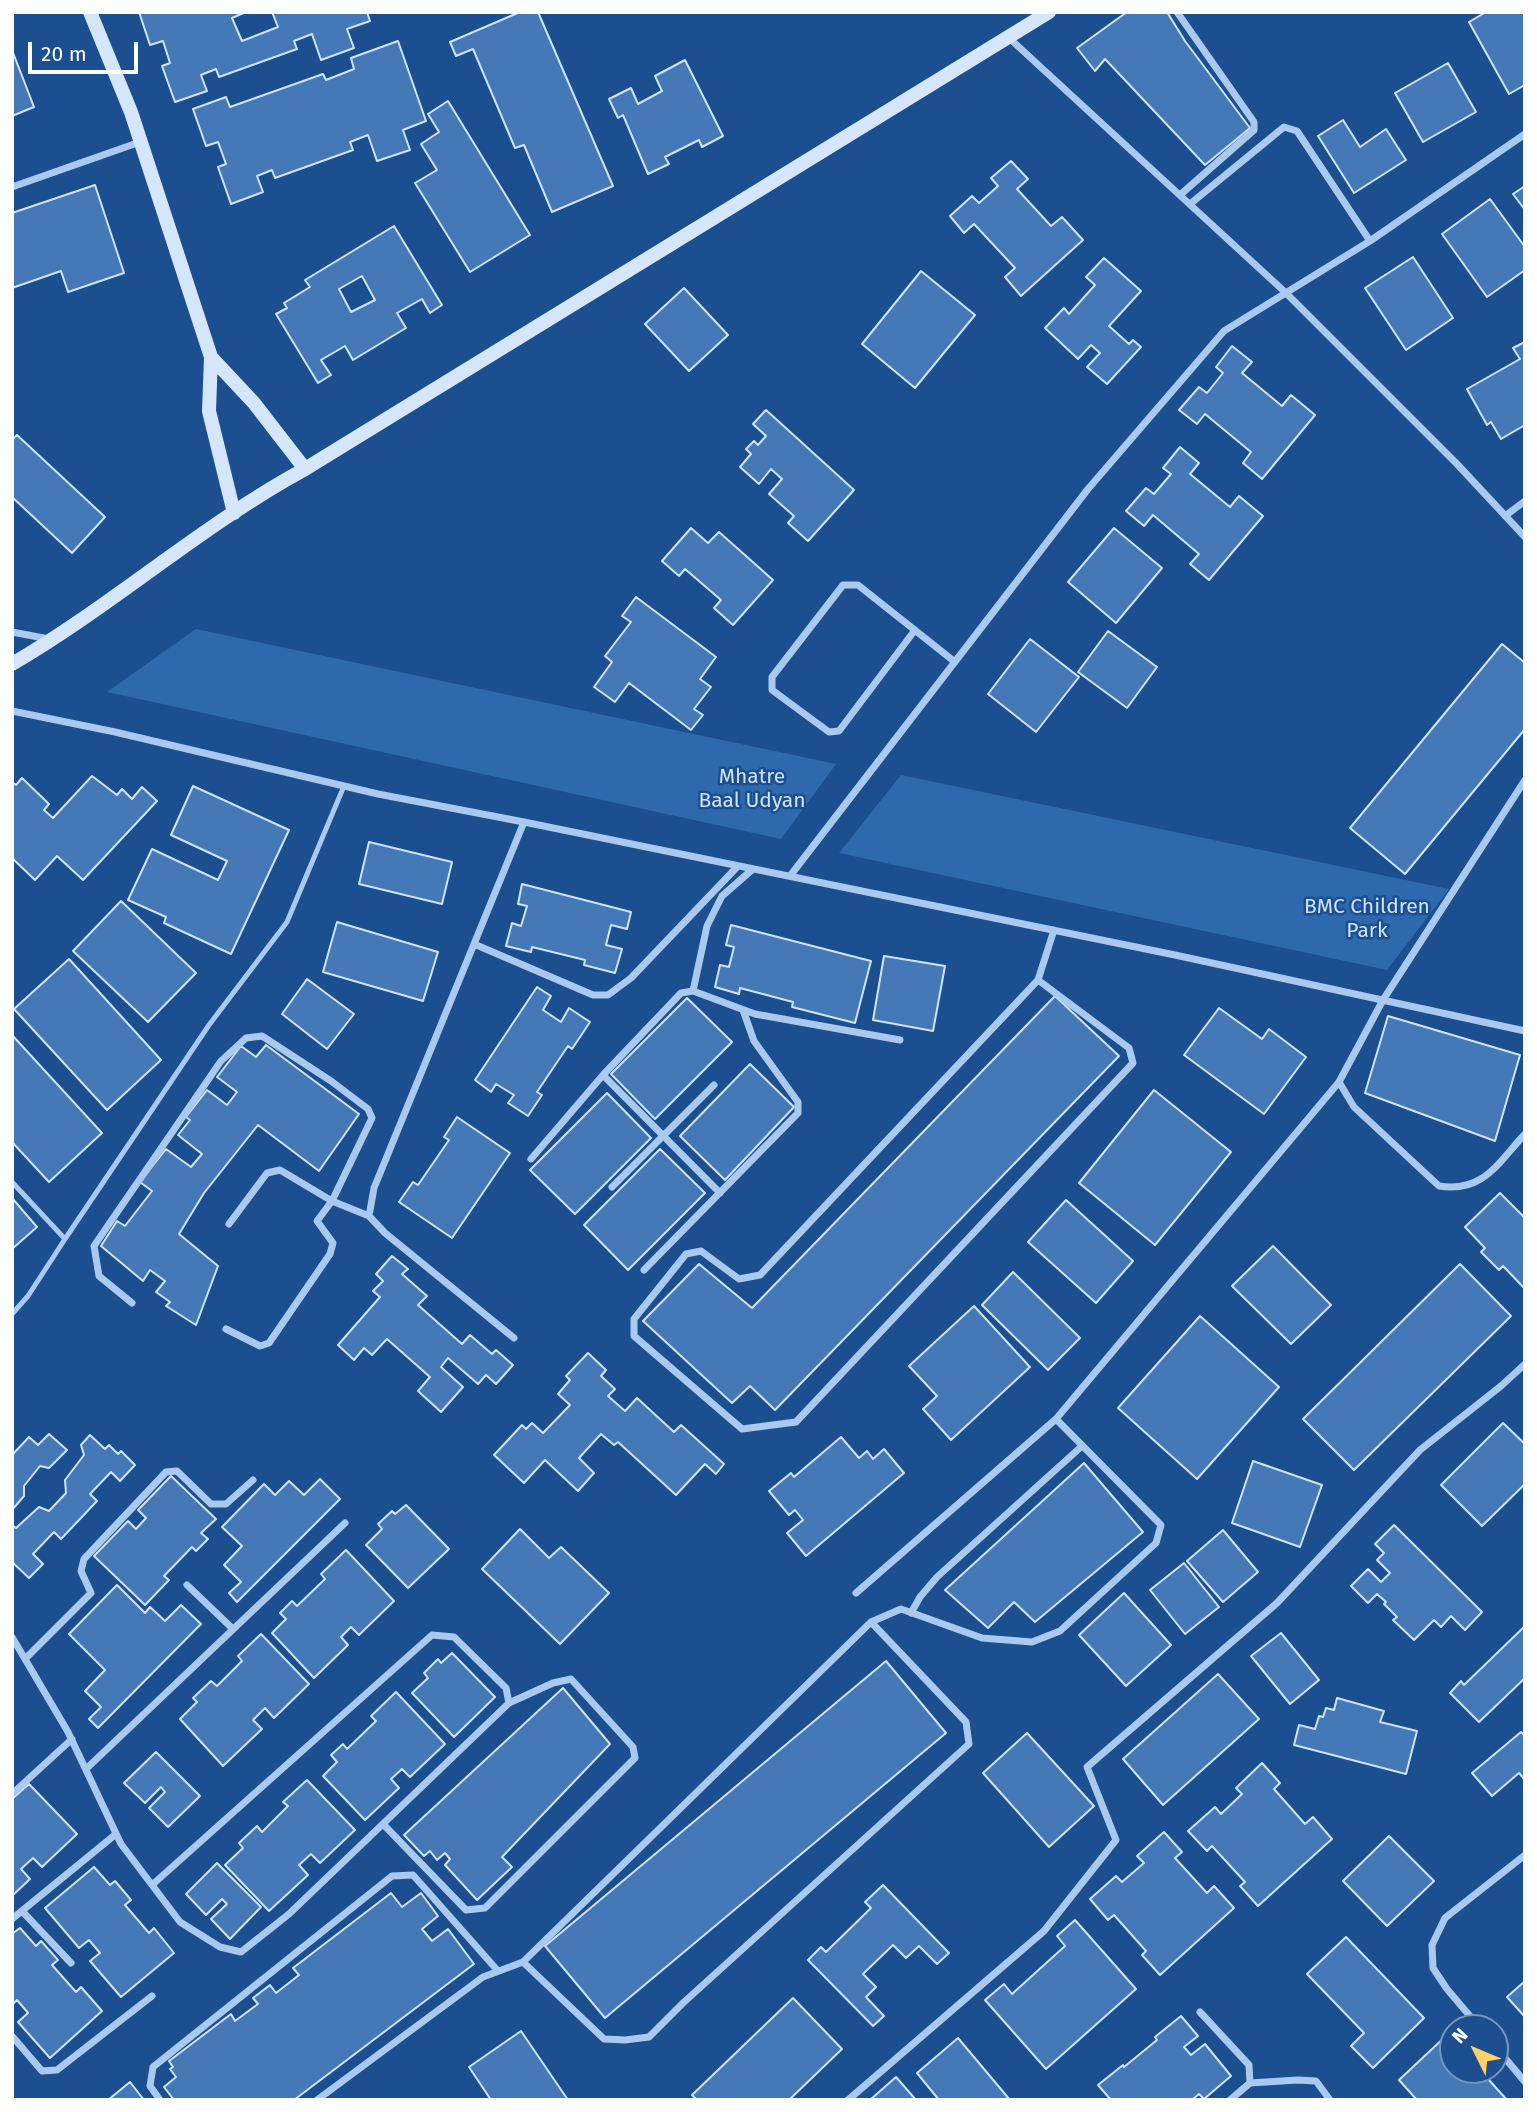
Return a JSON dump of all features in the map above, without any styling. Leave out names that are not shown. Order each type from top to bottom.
[{"type":"main road","points":[[90,12],[131,112],[211,357],[209,411],[234,513]]},
{"type":"main road","points":[[12,664],[54,640],[266,491],[305,470],[1049,12]]},
{"type":"main road","points":[[211,357],[254,403],[305,470]]},
{"type":"street","points":[[1177,12],[1254,122],[1254,131],[1180,195]]},
{"type":"street","points":[[1008,37],[1286,293],[1457,464],[1525,537]]},
{"type":"street","points":[[1190,204],[1284,127],[1297,131],[1370,241]]},
{"type":"street","points":[[790,876],[1088,489],[1224,331],[1370,241],[1525,134]]},
{"type":"street","points":[[12,187],[140,142]]},
{"type":"street","points":[[1505,516],[1525,501]]},
{"type":"street","points":[[915,631],[839,730],[829,732],[772,690],[772,677],[843,585],[858,585],[955,662]]},
{"type":"street","points":[[12,632],[54,640]]},
{"type":"street","points":[[12,711],[344,786],[1054,930],[1525,1031]]},
{"type":"street","points":[[856,1593],[1056,1419],[1339,1082],[1383,1000],[1525,780]]},
{"type":"street","points":[[369,1216],[374,1188],[524,822]]},
{"type":"street","points":[[474,944],[593,995],[608,995],[631,978],[738,866]]},
{"type":"street","points":[[693,991],[707,926],[723,896],[753,869]]},
{"type":"street","points":[[1038,980],[1129,1048],[1133,1063],[796,1422],[742,1429],[634,1336],[634,1319],[686,1254],[701,1251],[739,1279],[760,1275],[1038,980],[1054,930]]},
{"type":"street","points":[[531,1160],[603,1075],[681,993],[693,991],[755,1014],[900,1040]]},
{"type":"street","points":[[644,1270],[798,1113],[798,1102],[754,1041],[743,1010]]},
{"type":"street","points":[[132,1303],[99,1276],[94,1246],[221,1060],[246,1038],[261,1036],[331,1081],[368,1109],[372,1118],[332,1201],[317,1221],[333,1243],[330,1254],[269,1343],[260,1346],[226,1329]]},
{"type":"street","points":[[603,1075],[720,1194]]},
{"type":"street","points":[[1339,1082],[1354,1107],[1439,1186],[1458,1189],[1479,1182],[1525,1134]]},
{"type":"street","points":[[612,1187],[714,1085]]},
{"type":"street","points":[[229,1224],[267,1173],[280,1170],[332,1201],[369,1216],[385,1233],[514,1338]]},
{"type":"street","points":[[848,2100],[1044,1931],[1116,1840],[1087,1767],[1277,1603],[1420,1450],[1525,1364]]},
{"type":"street","points":[[317,2100],[483,1977],[523,1962],[871,1622],[901,1609],[982,1638],[1032,1642],[1060,1631],[1156,1543],[1161,1525],[1056,1419]]},
{"type":"street","points":[[911,1613],[937,1577],[1082,1446]]},
{"type":"street","points":[[26,1658],[91,1593],[80,1571],[84,1559],[166,1472],[177,1471],[211,1504],[226,1504],[253,1480]]},
{"type":"street","points":[[86,1769],[345,1523]]},
{"type":"street","points":[[187,1585],[233,1629]]},
{"type":"street","points":[[523,1962],[604,2039],[649,2037],[683,2003],[969,1744],[966,1723],[871,1622]]},
{"type":"street","points":[[152,1885],[432,1635],[454,1637],[506,1688],[509,1703]]},
{"type":"street","points":[[12,1637],[72,1739],[121,1844],[180,1922],[220,1947],[241,1952],[289,1914],[509,1703],[553,1683],[571,1679],[633,1747],[635,1758],[485,1909],[466,1910],[383,1824]]},
{"type":"street","points":[[12,1794],[72,1739]]},
{"type":"street","points":[[12,1919],[116,1834]]},
{"type":"street","points":[[1468,2014],[1433,1968],[1432,1945],[1445,1918],[1525,1855]]},
{"type":"street","points":[[160,2100],[150,2086],[153,2067],[393,1876],[414,1875],[498,1971]]},
{"type":"street","points":[[22,1911],[71,1963]]},
{"type":"street","points":[[12,2036],[42,2071],[57,2070],[152,1996]]},
{"type":"street","points":[[1200,2012],[1249,2065],[1250,2083]]},
{"type":"street","points":[[1509,2063],[1525,2082]]},
{"type":"street","points":[[1230,2100],[1250,2083],[1298,2080],[1316,2081],[1330,2100]]},
{"type":"lane","points":[[12,1314],[28,1296],[209,1025],[287,922],[344,786]]},
{"type":"lane","points":[[12,1182],[65,1239]]},
{"type":"green space","name":"Mhatre Baal Udyan","points":[[196,629],[836,764],[781,839],[107,692]]},
{"type":"green space","name":"BMC Children Park","points":[[901,775],[1449,889],[1387,970],[839,853]]},
{"type":"building","points":[[139,12],[246,12],[232,18],[242,41],[278,27],[272,12],[367,12],[370,21],[347,29],[354,48],[321,60],[312,34],[294,41],[297,49],[219,77],[216,69],[201,75],[207,91],[175,102],[162,66],[170,63],[163,41],[150,45]]},
{"type":"building","points":[[520,12],[538,12],[613,186],[552,212],[524,145],[515,148],[473,49],[456,56],[450,42]]},
{"type":"building","points":[[1127,12],[1167,12],[1185,41],[1250,128],[1205,165],[1105,59],[1095,71],[1077,48]]},
{"type":"building","points":[[1486,12],[1525,12],[1525,85],[1509,94],[1469,22]]},
{"type":"building","points":[[398,41],[426,121],[403,130],[410,150],[377,161],[368,135],[350,142],[353,150],[275,178],[272,170],[257,176],[263,192],[231,204],[218,167],[226,164],[218,142],[206,146],[193,109],[226,97],[230,107],[323,74],[326,80],[354,69],[351,58]]},
{"type":"building","points":[[12,50],[34,107],[12,116]]},
{"type":"building","points":[[685,60],[723,136],[702,147],[699,140],[665,157],[669,164],[648,174],[623,115],[618,118],[609,99],[631,88],[638,104],[662,91],[655,76]]},
{"type":"building","points":[[1448,63],[1476,112],[1423,142],[1395,93]]},
{"type":"building","points":[[448,101],[530,235],[470,272],[415,183],[437,170],[421,144],[439,132],[428,114]]},
{"type":"building","points":[[1343,120],[1360,147],[1386,129],[1406,160],[1354,193],[1318,136]]},
{"type":"building","points":[[1011,161],[1028,179],[1017,189],[1051,226],[1062,217],[1083,240],[1021,296],[1005,277],[1015,268],[974,224],[964,233],[950,216],[972,196],[979,203],[998,186],[991,178]]},
{"type":"building","points":[[95,185],[124,273],[68,292],[61,271],[12,288],[12,213]]},
{"type":"building","points":[[1525,186],[1525,210],[1513,194]]},
{"type":"building","points":[[1490,199],[1525,247],[1525,270],[1487,297],[1442,234]]},
{"type":"building","points":[[394,226],[442,305],[430,313],[422,299],[397,313],[406,328],[353,360],[345,346],[321,360],[331,375],[318,383],[276,314],[287,308],[284,303],[310,287],[305,280]],"holes":[[[362,276],[375,300],[351,312],[339,289]]]},
{"type":"building","points":[[1413,257],[1453,318],[1406,350],[1365,288]]},
{"type":"building","points":[[1104,258],[1141,291],[1109,326],[1129,344],[1133,340],[1141,347],[1107,384],[1087,367],[1100,353],[1091,345],[1078,359],[1045,328],[1064,308],[1069,314],[1095,285],[1086,277]]},
{"type":"building","points":[[921,271],[975,315],[915,388],[862,344]]},
{"type":"building","points":[[684,288],[728,335],[689,371],[645,324]]},
{"type":"building","points":[[1525,342],[1525,425],[1501,439],[1491,422],[1487,425],[1467,389],[1520,359],[1513,348]]},
{"type":"building","points":[[1232,346],[1252,362],[1242,373],[1282,406],[1291,395],[1315,415],[1262,479],[1243,463],[1251,452],[1205,414],[1197,424],[1179,410],[1199,387],[1207,393],[1223,373],[1216,367]]},
{"type":"building","points":[[766,410],[854,490],[808,541],[788,523],[794,516],[769,494],[782,479],[771,469],[759,484],[740,467],[751,454],[746,449],[754,441],[758,445],[766,436],[753,424]]},
{"type":"building","points":[[17,435],[105,517],[72,553],[12,497],[12,440]]},
{"type":"building","points":[[1180,447],[1199,463],[1190,474],[1230,507],[1239,496],[1263,516],[1209,580],[1190,564],[1199,554],[1153,515],[1144,526],[1126,511],[1146,488],[1154,494],[1171,474],[1163,468]]},
{"type":"building","points":[[691,528],[708,543],[719,532],[773,580],[733,625],[714,608],[721,600],[685,569],[679,576],[662,561]]},
{"type":"building","points":[[1114,528],[1162,568],[1116,623],[1068,582]]},
{"type":"building","points":[[636,597],[716,657],[700,679],[711,687],[694,709],[703,715],[691,730],[629,683],[615,702],[594,687],[612,662],[605,656],[631,622],[622,616]]},
{"type":"building","points":[[1108,631],[1157,667],[1127,708],[1078,672]]},
{"type":"building","points":[[1030,639],[1079,677],[1036,732],[988,694]]},
{"type":"building","points":[[1502,644],[1525,663],[1525,729],[1405,874],[1350,828]]},
{"type":"building","points":[[92,776],[117,795],[122,789],[132,799],[142,787],[157,801],[83,880],[57,856],[35,880],[12,858],[12,782],[16,785],[22,778],[49,804],[44,810],[53,818]]},
{"type":"building","points":[[193,786],[289,830],[231,954],[164,923],[166,917],[128,900],[152,849],[218,880],[227,861],[171,835]]},
{"type":"building","points":[[369,842],[452,862],[442,904],[359,884]]},
{"type":"building","points":[[522,884],[631,912],[627,929],[611,925],[606,945],[622,949],[615,973],[584,965],[585,960],[532,947],[531,952],[506,946],[512,923],[521,926],[527,906],[518,904]]},
{"type":"building","points":[[121,901],[196,973],[148,1022],[73,951]]},
{"type":"building","points":[[337,922],[438,952],[423,1001],[323,972]]},
{"type":"building","points":[[731,925],[871,961],[855,1023],[792,1007],[793,1002],[740,988],[739,994],[715,987],[720,965],[729,967],[734,947],[726,945]]},
{"type":"building","points":[[884,956],[945,966],[933,1031],[873,1020]]},
{"type":"building","points":[[69,959],[161,1060],[107,1110],[14,1009]]},
{"type":"building","points":[[307,979],[354,1014],[327,1049],[282,1014]]},
{"type":"building","points":[[537,987],[551,996],[543,1010],[561,1022],[569,1008],[590,1022],[572,1049],[568,1046],[537,1092],[542,1095],[528,1116],[508,1103],[514,1095],[496,1084],[491,1092],[475,1080]]},
{"type":"building","points":[[1055,996],[1119,1056],[775,1410],[750,1386],[732,1403],[643,1321],[699,1264],[752,1308]]},
{"type":"building","points":[[687,998],[732,1042],[655,1119],[611,1074]]},
{"type":"building","points":[[1219,1008],[1262,1039],[1269,1029],[1306,1057],[1264,1114],[1184,1055]]},
{"type":"building","points":[[1388,1016],[1520,1055],[1495,1141],[1365,1093]]},
{"type":"building","points":[[12,1035],[102,1133],[49,1182],[12,1142]]},
{"type":"building","points":[[266,1045],[359,1114],[319,1171],[258,1125],[204,1193],[179,1234],[218,1266],[196,1325],[166,1306],[170,1302],[156,1292],[165,1281],[150,1270],[143,1281],[101,1246],[117,1221],[125,1226],[152,1191],[140,1182],[166,1149],[191,1167],[202,1154],[178,1135],[190,1120],[186,1117],[207,1090],[227,1105],[237,1092],[217,1077],[241,1046],[256,1057]]},
{"type":"building","points":[[750,1064],[794,1107],[725,1180],[680,1136]]},
{"type":"building","points":[[1154,1090],[1231,1152],[1155,1245],[1079,1183]]},
{"type":"building","points":[[607,1093],[651,1138],[575,1214],[530,1170]]},
{"type":"building","points":[[457,1117],[510,1153],[452,1238],[399,1202],[413,1182],[418,1185],[449,1140],[444,1137]]},
{"type":"building","points":[[660,1149],[705,1193],[628,1270],[584,1225]]},
{"type":"building","points":[[1500,1193],[1525,1218],[1525,1289],[1503,1266],[1499,1270],[1481,1252],[1485,1248],[1465,1227]]},
{"type":"building","points":[[12,1198],[37,1227],[12,1249]]},
{"type":"building","points":[[1066,1200],[1133,1261],[1096,1303],[1028,1242]]},
{"type":"building","points":[[1273,1246],[1331,1305],[1291,1344],[1232,1286]]},
{"type":"building","points":[[392,1256],[408,1269],[402,1274],[427,1296],[418,1305],[462,1344],[470,1335],[492,1354],[496,1350],[513,1365],[496,1384],[486,1375],[478,1384],[448,1358],[441,1367],[463,1387],[441,1412],[418,1391],[430,1377],[387,1339],[372,1355],[364,1348],[354,1360],[338,1345],[380,1297],[373,1291],[383,1281],[376,1274]]},
{"type":"building","points":[[1460,1264],[1511,1316],[1354,1470],[1303,1419]]},
{"type":"building","points":[[1013,1272],[1080,1338],[1048,1370],[982,1305]]},
{"type":"building","points":[[974,1306],[1030,1367],[951,1440],[923,1409],[937,1396],[909,1366]]},
{"type":"building","points":[[1200,1316],[1279,1387],[1197,1479],[1118,1408]]},
{"type":"building","points":[[588,1353],[606,1370],[601,1376],[615,1389],[608,1396],[625,1411],[637,1398],[674,1432],[681,1425],[724,1464],[716,1474],[705,1464],[676,1495],[618,1442],[614,1445],[601,1434],[579,1458],[594,1473],[578,1491],[545,1460],[524,1483],[494,1455],[522,1425],[526,1429],[532,1423],[543,1433],[570,1405],[558,1394],[570,1380],[566,1376]]},
{"type":"building","points":[[1503,1423],[1525,1444],[1525,1484],[1482,1526],[1441,1485]]},
{"type":"building","points":[[49,1434],[67,1450],[49,1468],[40,1466],[24,1486],[24,1496],[12,1510],[12,1455],[29,1437],[38,1445]]},
{"type":"building","points":[[90,1435],[105,1449],[109,1445],[118,1454],[121,1451],[135,1465],[120,1481],[111,1472],[90,1494],[97,1501],[61,1539],[54,1532],[33,1554],[43,1564],[29,1578],[12,1562],[12,1525],[16,1528],[39,1507],[49,1511],[66,1493],[65,1480],[84,1455],[81,1445]]},
{"type":"building","points":[[841,1437],[859,1458],[867,1451],[873,1459],[884,1449],[904,1473],[806,1556],[787,1533],[803,1520],[795,1510],[789,1515],[769,1491],[791,1473],[794,1477]]},
{"type":"building","points":[[1253,1461],[1322,1485],[1300,1547],[1232,1523]]},
{"type":"building","points":[[1084,1463],[1143,1532],[1035,1622],[1014,1602],[988,1628],[945,1590]]},
{"type":"building","points":[[171,1476],[216,1519],[201,1533],[208,1539],[196,1551],[192,1547],[164,1576],[169,1580],[145,1605],[94,1556],[128,1521],[136,1529],[146,1518],[138,1510]]},
{"type":"building","points":[[320,1479],[340,1499],[237,1602],[229,1593],[241,1582],[224,1565],[242,1546],[222,1527],[264,1484],[275,1495],[289,1481],[304,1495]]},
{"type":"building","points":[[406,1505],[449,1549],[408,1588],[366,1545],[382,1529],[378,1524],[392,1511],[395,1514]]},
{"type":"building","points":[[1394,1525],[1482,1612],[1465,1630],[1451,1616],[1441,1627],[1434,1620],[1414,1640],[1393,1620],[1397,1617],[1377,1594],[1368,1603],[1351,1586],[1368,1569],[1381,1582],[1390,1573],[1377,1560],[1384,1553],[1375,1544]]},
{"type":"building","points":[[520,1529],[549,1558],[561,1547],[609,1593],[560,1644],[482,1569]]},
{"type":"building","points":[[1223,1530],[1258,1572],[1223,1602],[1187,1561]]},
{"type":"building","points":[[346,1550],[394,1601],[359,1635],[351,1627],[341,1637],[348,1645],[314,1678],[272,1633],[286,1619],[280,1613],[292,1601],[297,1606],[325,1579],[321,1574]]},
{"type":"building","points":[[1184,1563],[1219,1607],[1185,1634],[1150,1590]]},
{"type":"building","points":[[117,1585],[145,1613],[150,1607],[165,1621],[181,1605],[201,1624],[98,1728],[89,1719],[101,1707],[85,1691],[105,1670],[69,1634]]},
{"type":"building","points":[[1124,1593],[1171,1645],[1126,1686],[1079,1635]]},
{"type":"building","points":[[1525,1626],[1525,1678],[1479,1722],[1450,1693],[1461,1681],[1464,1685]]},
{"type":"building","points":[[1281,1633],[1319,1680],[1290,1704],[1251,1656]]},
{"type":"building","points":[[261,1634],[309,1684],[274,1718],[265,1708],[253,1720],[262,1729],[223,1766],[180,1719],[197,1702],[193,1698],[211,1681],[217,1686],[242,1661],[238,1656]]},
{"type":"building","points":[[452,1653],[495,1697],[454,1737],[412,1693],[428,1678],[424,1673],[438,1659],[441,1663]]},
{"type":"building","points":[[886,1661],[946,1733],[605,2018],[545,1946]]},
{"type":"building","points":[[1218,1674],[1259,1719],[1163,1805],[1123,1759]]},
{"type":"building","points":[[563,1688],[610,1744],[502,1857],[512,1867],[477,1900],[445,1865],[450,1859],[445,1853],[437,1860],[430,1851],[424,1856],[404,1835]]},
{"type":"building","points":[[396,1692],[445,1744],[410,1777],[402,1769],[391,1779],[399,1788],[365,1820],[323,1776],[337,1762],[331,1755],[343,1744],[347,1749],[376,1721],[371,1716]]},
{"type":"building","points":[[1337,1698],[1384,1711],[1380,1722],[1417,1731],[1406,1774],[1294,1745],[1299,1725],[1315,1729],[1319,1716],[1323,1717],[1326,1708],[1334,1710]]},
{"type":"building","points":[[1521,1732],[1525,1736],[1525,1780],[1519,1773],[1492,1796],[1472,1773]]},
{"type":"building","points":[[1027,1733],[1094,1806],[1049,1847],[983,1773]]},
{"type":"building","points":[[156,1752],[200,1796],[168,1827],[149,1808],[165,1792],[161,1787],[145,1803],[124,1783]]},
{"type":"building","points":[[1262,1763],[1280,1783],[1274,1789],[1305,1824],[1313,1817],[1332,1839],[1258,1906],[1240,1886],[1245,1882],[1212,1846],[1207,1851],[1188,1831],[1215,1807],[1221,1814],[1242,1794],[1236,1788]]},
{"type":"building","points":[[307,1780],[355,1830],[320,1863],[311,1854],[299,1865],[308,1875],[269,1911],[225,1865],[243,1848],[239,1843],[257,1826],[262,1832],[288,1806],[283,1802]]},
{"type":"building","points":[[29,1784],[77,1834],[42,1867],[33,1858],[21,1869],[30,1879],[12,1896],[12,1799]]},
{"type":"building","points":[[1164,1832],[1182,1852],[1175,1858],[1207,1893],[1214,1886],[1234,1908],[1160,1975],[1142,1955],[1146,1951],[1114,1915],[1108,1920],[1090,1899],[1116,1876],[1122,1882],[1144,1863],[1137,1856]]},
{"type":"building","points":[[1389,1836],[1434,1881],[1387,1926],[1343,1881]]},
{"type":"building","points":[[217,1863],[261,1907],[230,1939],[211,1919],[227,1904],[222,1899],[206,1915],[186,1894]]},
{"type":"building","points":[[94,1867],[110,1885],[115,1881],[131,1900],[125,1905],[149,1933],[154,1928],[174,1953],[121,1997],[90,1961],[100,1953],[89,1940],[79,1948],[45,1908]]},
{"type":"building","points":[[883,1885],[949,1953],[937,1964],[919,1946],[906,1958],[893,1945],[863,1974],[876,1987],[866,1997],[884,2016],[873,2026],[808,1960],[821,1947],[826,1952],[871,1908],[865,1902]]},
{"type":"building","points":[[391,1893],[402,1907],[421,1893],[438,1916],[422,1929],[432,1941],[448,1929],[474,1964],[294,2100],[174,2100],[164,2087],[176,2077],[170,2069],[173,2067],[169,2061],[231,2014],[235,2021],[258,2004],[253,1998],[270,1985],[276,1993],[299,1975],[293,1968]]},
{"type":"building","points":[[1075,1920],[1136,1989],[1046,2069],[985,2000],[1004,1984],[1012,1994],[1065,1946],[1057,1936]]},
{"type":"building","points":[[20,1928],[36,1946],[41,1941],[58,1960],[52,1965],[76,1992],[81,1987],[102,2011],[50,2058],[18,2022],[28,2013],[17,2000],[12,2005],[12,1934]]},
{"type":"building","points":[[1346,1937],[1424,2018],[1373,2068],[1351,2046],[1364,2033],[1307,1974]]},
{"type":"building","points":[[1525,1981],[1525,2017],[1507,1997]]},
{"type":"building","points":[[793,1998],[842,2049],[789,2100],[697,2100],[692,2095]]},
{"type":"building","points":[[1181,2016],[1198,2036],[1184,2047],[1191,2055],[1205,2044],[1231,2076],[1204,2099],[1199,2094],[1192,2100],[1111,2100],[1098,2085],[1157,2040],[1155,2037]]},
{"type":"building","points":[[521,2031],[568,2100],[491,2100],[469,2067]]},
{"type":"building","points":[[958,2038],[1010,2100],[939,2100],[917,2073]]},
{"type":"building","points":[[1439,2042],[1439,2084],[1493,2084],[1507,2100],[1417,2100],[1399,2080]]},
{"type":"building","points":[[896,2077],[916,2100],[870,2100]]},
{"type":"building","points":[[130,2082],[144,2100],[108,2100]]}]
